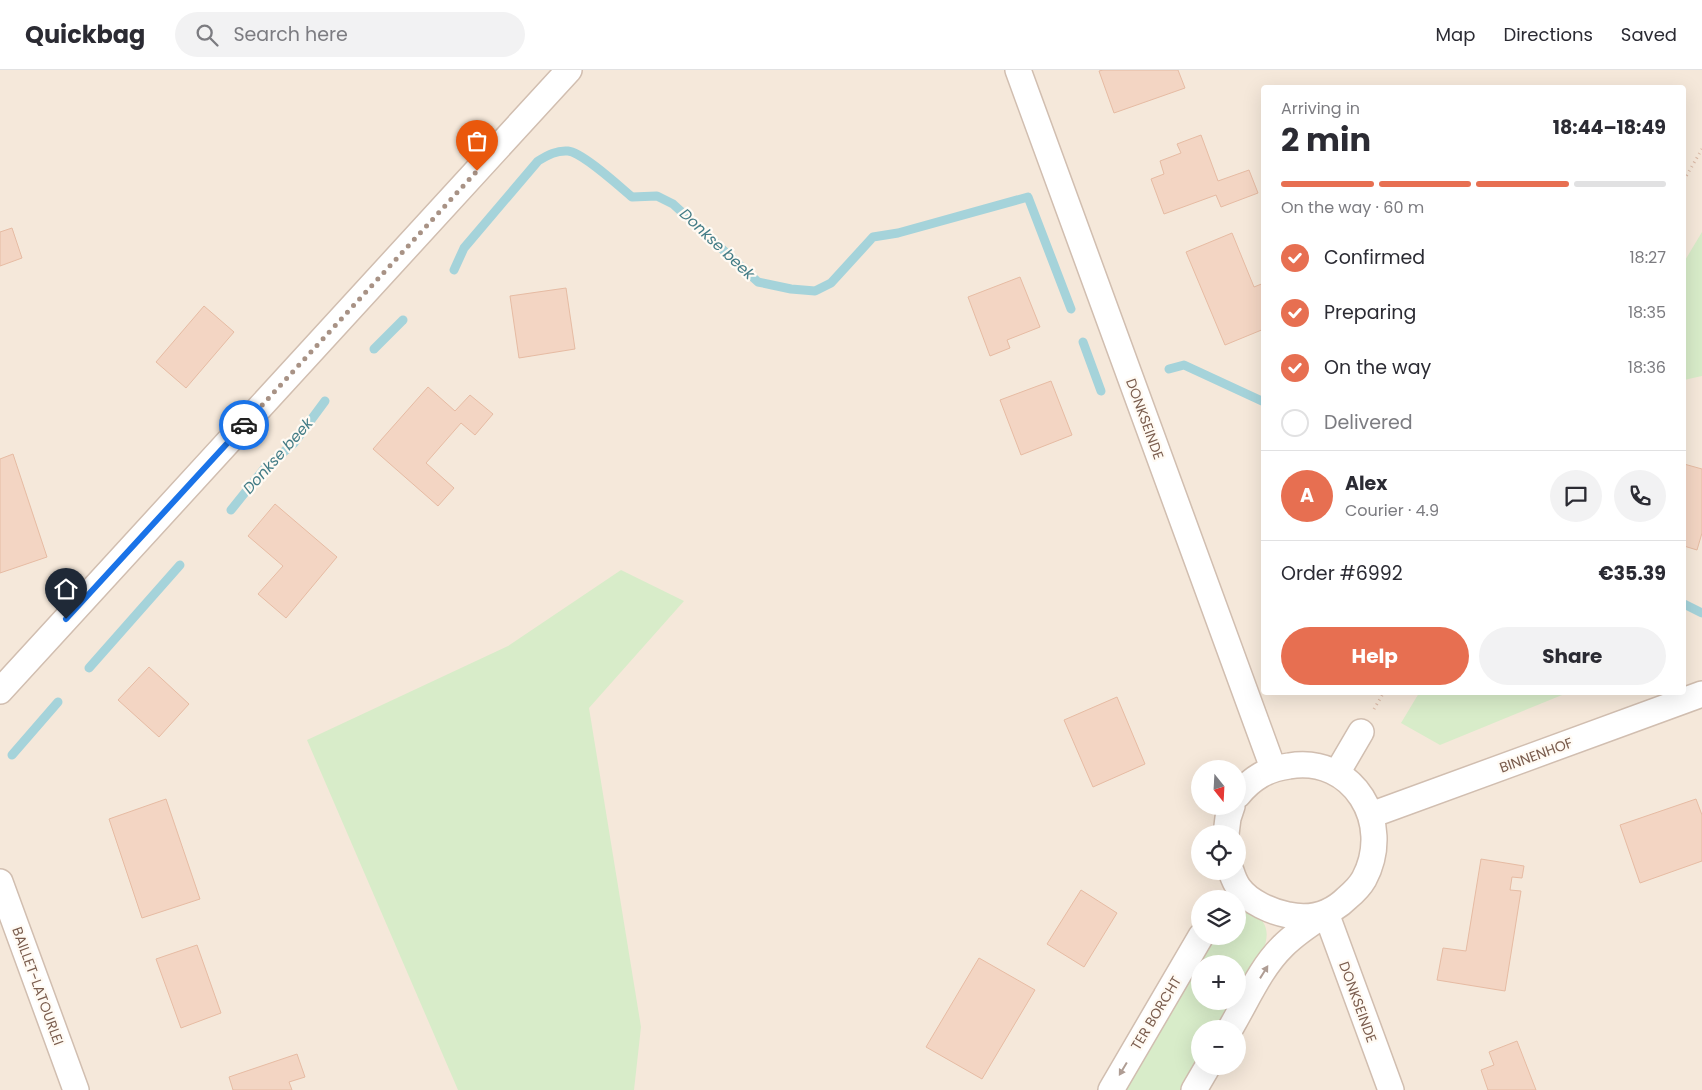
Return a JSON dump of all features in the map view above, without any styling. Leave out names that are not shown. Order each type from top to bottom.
[{"type":"street","points":[[0,691],[569,70]]},
{"type":"street","name":"DONKSEINDE","points":[[1018,70],[1273,768]]},
{"type":"street","name":"BINNENHOF","points":[[1371,815],[1702,694]]},
{"type":"street","points":[[1337,773],[1361,732]]},
{"type":"street","points":[[1235,1020],[1266,967],[1282,946],[1301,930],[1339,906],[1364,880],[1374,847],[1371,815],[1363,797],[1337,773],[1318,765],[1298,764],[1273,768],[1257,776],[1246,787]]},
{"type":"street","points":[[1235,880],[1240,890],[1258,903],[1276,912],[1304,918],[1326,913]]},
{"type":"street","name":"BAILLET-LATOURLEI","points":[[0,882],[76,1090]]},
{"type":"street","name":"DONKSEINDE","points":[[1326,913],[1390,1090]]},
{"type":"street","name":"TER BORCHT","points":[[1110,1090],[1196,945]]},
{"type":"street","points":[[1194,1090],[1203,1075]]},
{"type":"path","points":[[1686,177],[1702,149]]},
{"type":"shaded area","points":[[0,70],[1702,70],[1702,1090],[0,1090]]},
{"type":"green space","points":[[1702,232],[1702,376],[1686,380],[1686,259]]},
{"type":"green space","points":[[621,570],[684,601],[589,708],[641,1027],[634,1090],[458,1090],[307,740],[508,646]]},
{"type":"green space","points":[[1418,695],[1562,695],[1440,745],[1401,723]]},
{"type":"green space","points":[[1246,912],[1257,917],[1265,925],[1267,936],[1264,948],[1246,982],[1246,955],[1202,955],[1208,945],[1246,945]]},
{"type":"green space","points":[[1191,974],[1191,1010],[1229,1010],[1222,1020],[1191,1020],[1191,1073],[1181,1090],[1123,1090]]},
{"type":"building","points":[[1178,70],[1185,88],[1114,113],[1099,71]]},
{"type":"building","points":[[1201,135],[1218,181],[1249,170],[1258,193],[1221,207],[1216,195],[1164,214],[1151,179],[1164,174],[1160,161],[1181,153],[1177,144]]},
{"type":"building","points":[[12,228],[22,258],[0,266],[0,232]]},
{"type":"building","points":[[1232,233],[1254,287],[1261,284],[1261,330],[1225,345],[1186,252]]},
{"type":"building","points":[[1020,277],[1040,327],[1007,340],[1010,348],[990,356],[968,297]]},
{"type":"building","points":[[566,288],[575,349],[519,358],[510,296]]},
{"type":"building","points":[[204,306],[234,332],[186,388],[156,362]]},
{"type":"building","points":[[1051,381],[1072,435],[1021,455],[1000,400]]},
{"type":"building","points":[[428,387],[455,411],[470,395],[493,414],[475,435],[461,423],[426,463],[454,488],[438,506],[373,449]]},
{"type":"building","points":[[13,454],[47,557],[0,573],[0,459]]},
{"type":"building","points":[[1686,465],[1702,469],[1702,533],[1697,550],[1686,547]]},
{"type":"building","points":[[275,504],[337,557],[286,618],[258,594],[283,566],[248,536]]},
{"type":"building","points":[[149,667],[189,704],[159,737],[118,700]]},
{"type":"building","points":[[1117,697],[1145,764],[1093,787],[1064,720]]},
{"type":"building","points":[[166,799],[200,899],[142,918],[109,819]]},
{"type":"building","points":[[1696,799],[1702,815],[1702,861],[1640,883],[1620,825]]},
{"type":"building","points":[[1481,859],[1524,866],[1522,878],[1512,877],[1510,890],[1521,891],[1505,991],[1437,980],[1443,948],[1466,951]]},
{"type":"building","points":[[1081,890],[1117,913],[1084,967],[1047,944]]},
{"type":"building","points":[[197,945],[221,1013],[181,1028],[156,959]]},
{"type":"building","points":[[979,958],[1035,990],[982,1079],[926,1047]]},
{"type":"building","points":[[1517,1041],[1536,1090],[1488,1090],[1481,1070],[1494,1065],[1489,1052]]},
{"type":"building","points":[[297,1054],[305,1077],[289,1082],[292,1090],[233,1090],[229,1077]]},
{"type":"waterway","name":"Donkse beek","points":[[454,270],[464,248],[538,161],[556,152],[568,151],[591,163],[632,197],[657,196],[673,204],[758,282],[791,289],[815,291],[831,283],[873,237],[898,233],[1028,197],[1071,309]]},
{"type":"waterway","name":"Donkse beek","points":[[374,349],[403,320]]},
{"type":"waterway","name":"Donkse beek","points":[[1083,342],[1101,391]]},
{"type":"waterway","name":"Donkse beek","points":[[1169,369],[1184,365],[1261,401]]},
{"type":"waterway","name":"Donkse beek","points":[[231,510],[264,469],[294,443],[325,401]]},
{"type":"waterway","name":"Donkse beek","points":[[89,668],[180,565]]},
{"type":"waterway","name":"Donkse beek","points":[[1686,605],[1702,613]]},
{"type":"waterway","name":"Donkse beek","points":[[12,755],[58,702]]},
{"type":"way so far","points":[[244,425],[477,171]]},
{"type":"route","points":[[66,619],[244,425]]}]
